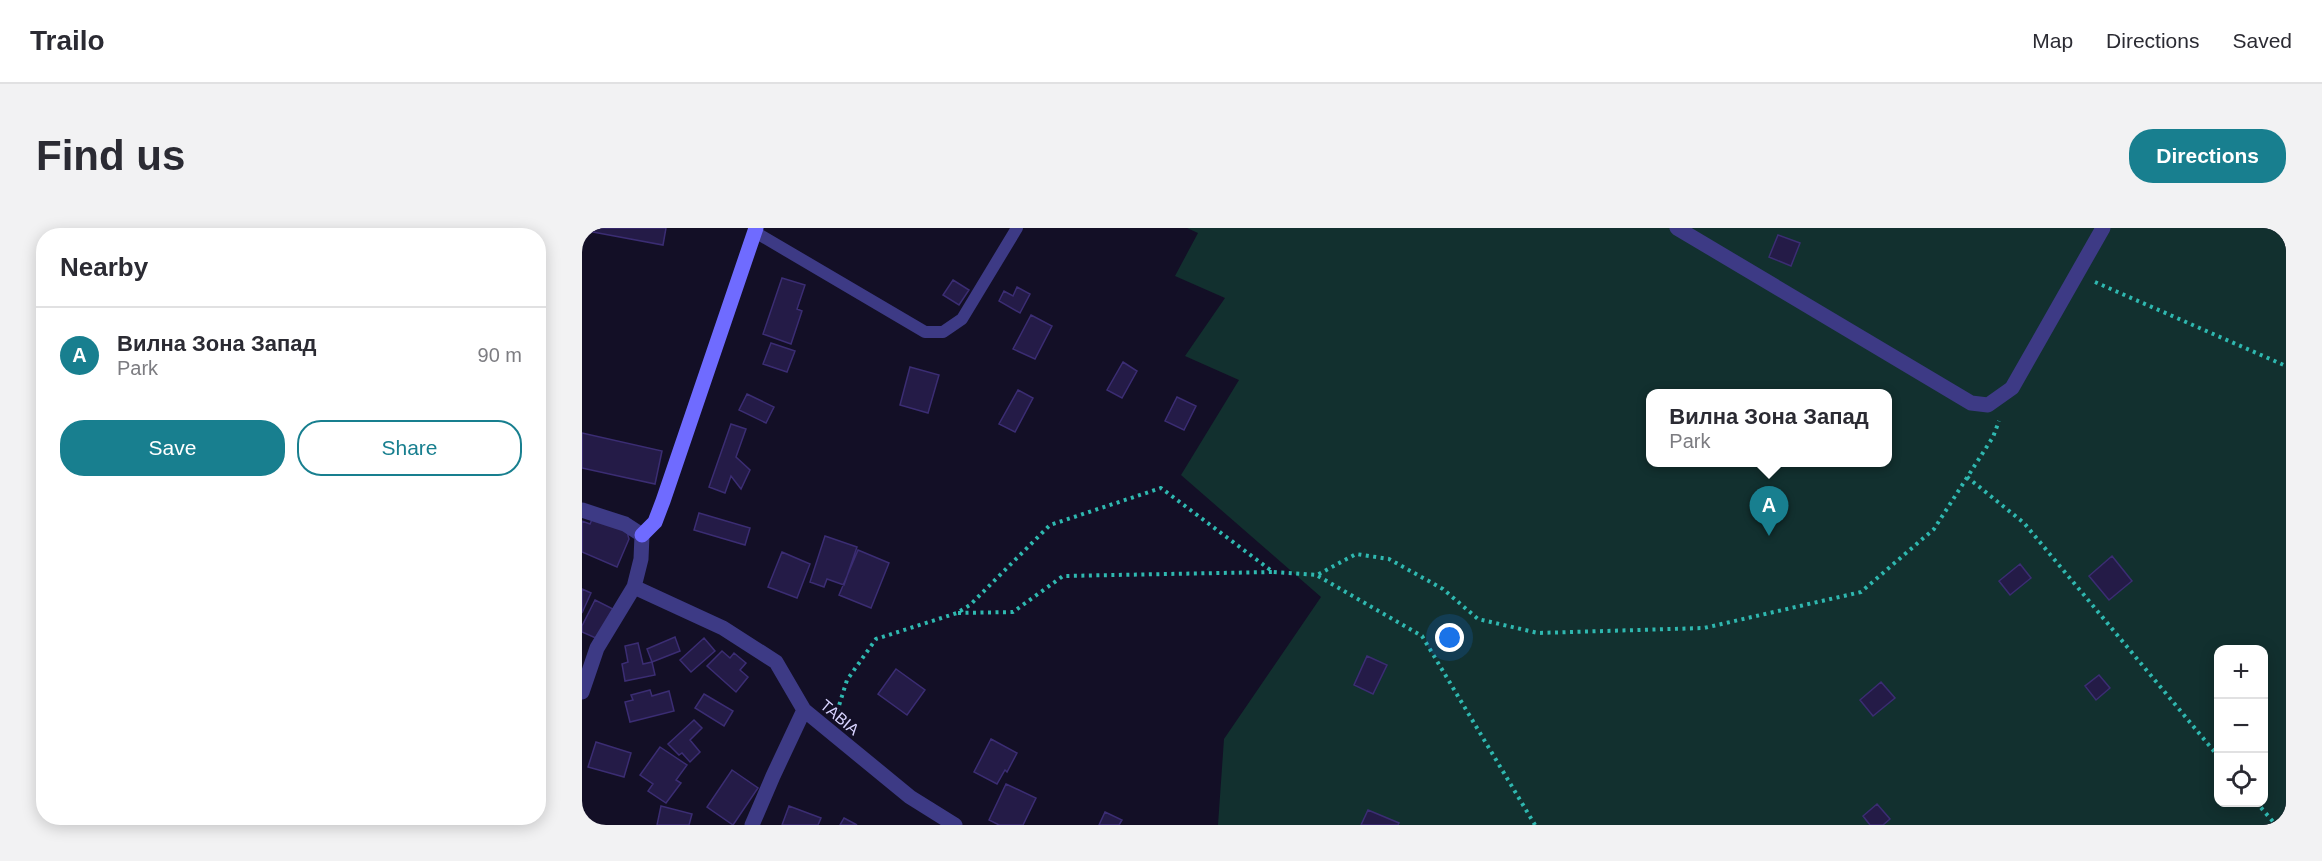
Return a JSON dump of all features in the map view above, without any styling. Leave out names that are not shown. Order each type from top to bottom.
[{"type":"street","points":[[1677,228],[1971,403],[1988,405],[2012,388],[2103,228]]},
{"type":"street","points":[[582,692],[597,648],[634,587],[641,560],[642,535],[655,522],[663,501],[755,230]]},
{"type":"street","points":[[582,510],[625,524],[642,535]]},
{"type":"street","points":[[634,587],[723,628],[776,662],[804,710]]},
{"type":"street","name":"TABIA","points":[[752,825],[804,710],[910,797],[955,825]]},
{"type":"lane","points":[[755,230],[925,332],[943,332],[962,319],[1017,228]]},
{"type":"path","points":[[2077,274],[2286,366]]},
{"type":"path","points":[[1317,575],[1356,554],[1389,559],[1443,589],[1478,619],[1538,633],[1704,628],[1861,592],[1934,529],[1992,437],[2012,388]]},
{"type":"path","points":[[1967,477],[2024,523],[2216,753]]},
{"type":"path","points":[[831,733],[847,680],[876,639],[957,613],[970,605],[1050,525],[1161,488],[1273,572]]},
{"type":"path","points":[[957,613],[1012,612],[1063,576],[1273,572],[1317,575],[1422,636],[1535,825]]},
{"type":"path","points":[[2260,807],[2276,825]]},
{"type":"green space","points":[[1187,228],[2286,228],[2286,825],[1218,825],[1224,739],[1321,597],[1181,475],[1239,380],[1185,356],[1225,298],[1175,276],[1198,233]]},
{"type":"building","points":[[582,228],[666,228],[663,245],[582,230]]},
{"type":"building","points":[[1778,235],[1800,243],[1791,266],[1769,257]]},
{"type":"building","points":[[782,278],[805,285],[797,309],[802,311],[791,344],[763,334]]},
{"type":"building","points":[[953,280],[969,290],[959,305],[943,295]]},
{"type":"building","points":[[1017,287],[1030,294],[1020,313],[999,301],[1004,291],[1013,296]]},
{"type":"building","points":[[1031,315],[1052,326],[1035,359],[1013,349]]},
{"type":"building","points":[[771,343],[795,351],[787,372],[763,364]]},
{"type":"building","points":[[1123,362],[1137,371],[1122,398],[1107,390]]},
{"type":"building","points":[[910,367],[939,375],[928,413],[900,405]]},
{"type":"building","points":[[1018,390],[1033,398],[1015,432],[999,424]]},
{"type":"building","points":[[747,394],[774,407],[766,423],[739,410]]},
{"type":"building","points":[[1177,397],[1196,406],[1184,430],[1165,421]]},
{"type":"building","points":[[731,424],[746,429],[736,457],[750,470],[741,489],[731,476],[725,493],[709,487]]},
{"type":"building","points":[[582,433],[662,451],[655,484],[582,468]]},
{"type":"building","points":[[699,513],[750,528],[745,545],[694,530]]},
{"type":"building","points":[[594,515],[626,528],[629,539],[617,567],[582,552],[582,521],[590,524]]},
{"type":"building","points":[[825,536],[857,547],[844,585],[827,579],[824,587],[810,582]]},
{"type":"building","points":[[858,550],[889,563],[871,608],[839,595]]},
{"type":"building","points":[[782,552],[810,564],[797,598],[768,587]]},
{"type":"building","points":[[2112,556],[2132,581],[2109,600],[2089,576]]},
{"type":"building","points":[[2020,564],[2031,578],[2010,595],[1999,581]]},
{"type":"building","points":[[582,589],[591,593],[582,613]]},
{"type":"building","points":[[595,600],[613,609],[598,639],[582,632],[582,626]]},
{"type":"building","points":[[675,637],[680,651],[652,662],[647,649]]},
{"type":"building","points":[[704,638],[715,651],[691,672],[680,660]]},
{"type":"building","points":[[638,643],[643,664],[652,662],[655,675],[625,681],[622,664],[628,662],[625,646]]},
{"type":"building","points":[[722,651],[730,658],[734,653],[746,663],[740,670],[748,677],[736,692],[707,666]]},
{"type":"building","points":[[1367,656],[1387,665],[1373,694],[1354,685]]},
{"type":"building","points":[[896,669],[925,690],[907,715],[878,694]]},
{"type":"building","points":[[2099,675],[2110,688],[2096,700],[2085,686]]},
{"type":"building","points":[[1881,682],[1895,698],[1873,716],[1860,700]]},
{"type":"building","points":[[650,690],[652,696],[669,691],[674,711],[630,722],[625,702],[633,700],[631,695]]},
{"type":"building","points":[[704,694],[733,711],[724,726],[695,708]]},
{"type":"building","points":[[694,720],[702,728],[690,740],[700,752],[690,762],[682,753],[679,755],[668,744]]},
{"type":"building","points":[[991,739],[1017,753],[1007,772],[1005,770],[997,784],[974,772]]},
{"type":"building","points":[[596,742],[631,753],[624,777],[588,767]]},
{"type":"building","points":[[660,747],[687,765],[676,780],[681,783],[666,803],[648,791],[653,784],[640,775]]},
{"type":"building","points":[[732,770],[758,788],[733,825],[707,807]]},
{"type":"building","points":[[1006,784],[1036,798],[1023,825],[999,825],[989,820]]},
{"type":"building","points":[[1877,804],[1890,819],[1883,825],[1870,825],[1863,816]]},
{"type":"building","points":[[661,806],[692,814],[689,825],[657,825]]},
{"type":"building","points":[[789,806],[821,818],[818,825],[782,825]]},
{"type":"building","points":[[1368,810],[1399,823],[1398,825],[1361,825]]},
{"type":"building","points":[[1105,812],[1122,820],[1119,825],[1099,825]]},
{"type":"building","points":[[844,818],[857,825],[840,825]]},
{"type":"place","name":"Вилна Зона Запад","points":[[1769,536]]}]
